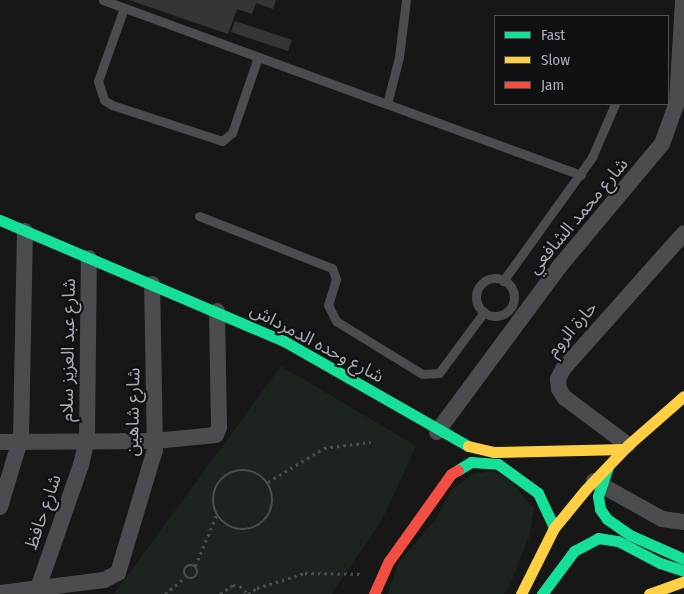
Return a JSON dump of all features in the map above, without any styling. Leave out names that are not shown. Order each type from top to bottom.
[{"type":"main road","name":"شارع وحده الدمرداش","points":[[0,220],[217,311],[320,360],[437,432],[482,456],[626,447]]},
{"type":"main road","points":[[521,594],[554,528],[597,483],[626,447],[684,396]]},
{"type":"main road","points":[[374,594],[381,574],[451,474],[482,456],[530,484],[538,493],[554,528]]},
{"type":"main road","points":[[597,483],[600,509],[608,519],[630,535],[684,558]]},
{"type":"main road","points":[[542,594],[574,551],[598,538],[618,541],[660,564],[684,571]]},
{"type":"main road","points":[[649,594],[684,581]]},
{"type":"street","name":"شارع محمد الشافعي","points":[[437,432],[559,267],[662,144],[681,104],[683,0]]},
{"type":"street","points":[[0,507],[20,443],[25,231]]},
{"type":"street","name":"حارة الروم","points":[[626,447],[565,398],[559,389],[558,379],[562,369],[684,232]]},
{"type":"street","name":"شارع عبد العزيز سلام","points":[[86,442],[89,258]]},
{"type":"street","name":"شارع شاهين","points":[[37,591],[112,578],[122,566],[156,441],[152,284]]},
{"type":"street","points":[[0,442],[156,441],[212,437],[216,435],[219,426],[217,311]]},
{"type":"street","name":"شارع حافظ","points":[[37,591],[86,442]]},
{"type":"street","points":[[597,483],[662,519],[684,522]]},
{"type":"street","points":[[0,593],[37,591]]},
{"type":"lane","points":[[103,0],[581,174]]},
{"type":"lane","points":[[387,104],[399,57],[406,0]]},
{"type":"lane","points":[[124,8],[98,81],[104,100],[112,105],[222,140],[232,133],[258,57]]},
{"type":"lane","points":[[503,281],[581,174],[604,134],[615,105]]},
{"type":"lane","points":[[199,216],[332,268],[336,279],[328,305],[336,321],[422,374],[439,373],[484,312]]},
{"type":"lane","points":[[487,280],[503,281],[511,288],[512,305],[500,316],[484,312],[477,304],[479,288],[487,280]]},
{"type":"path","points":[[268,482],[324,448],[371,442]]},
{"type":"path","points":[[195,566],[217,514],[214,494],[224,476],[245,470],[260,475],[268,482],[273,506],[268,518],[258,526],[234,528],[217,514]]},
{"type":"path","points":[[185,576],[196,578],[198,571],[195,566]]},
{"type":"path","points":[[165,594],[185,576],[185,567],[195,566]]},
{"type":"path","points":[[220,594],[233,585],[240,586],[248,594],[257,588],[305,573],[381,574]]},
{"type":"shaded area","points":[[281,366],[416,446],[382,520],[332,594],[114,594]]},
{"type":"shaded area","points":[[493,471],[510,480],[534,509],[529,537],[508,590],[503,594],[388,594],[398,563],[436,519],[451,490],[473,474]]},
{"type":"building","points":[[129,0],[276,0],[273,9],[256,3],[252,14],[237,9],[228,34]]},
{"type":"building","points":[[235,21],[292,40],[288,51],[231,32]]},
{"type":"traffic: fast","points":[[0,220],[284,341],[468,446]]},
{"type":"traffic: fast","points":[[458,470],[471,462],[498,464],[538,493],[554,528]]},
{"type":"traffic: fast","points":[[608,467],[598,496],[600,509],[607,519],[630,535],[684,559]]},
{"type":"traffic: fast","points":[[542,594],[574,551],[598,538],[618,541],[660,563],[684,571]]},
{"type":"traffic: slow","points":[[521,594],[554,528],[586,489],[628,445],[684,396]]},
{"type":"traffic: slow","points":[[468,446],[494,452],[624,449]]},
{"type":"traffic: slow","points":[[649,594],[684,581]]},
{"type":"traffic: jam","points":[[374,594],[389,561],[451,474],[458,470]]}]
